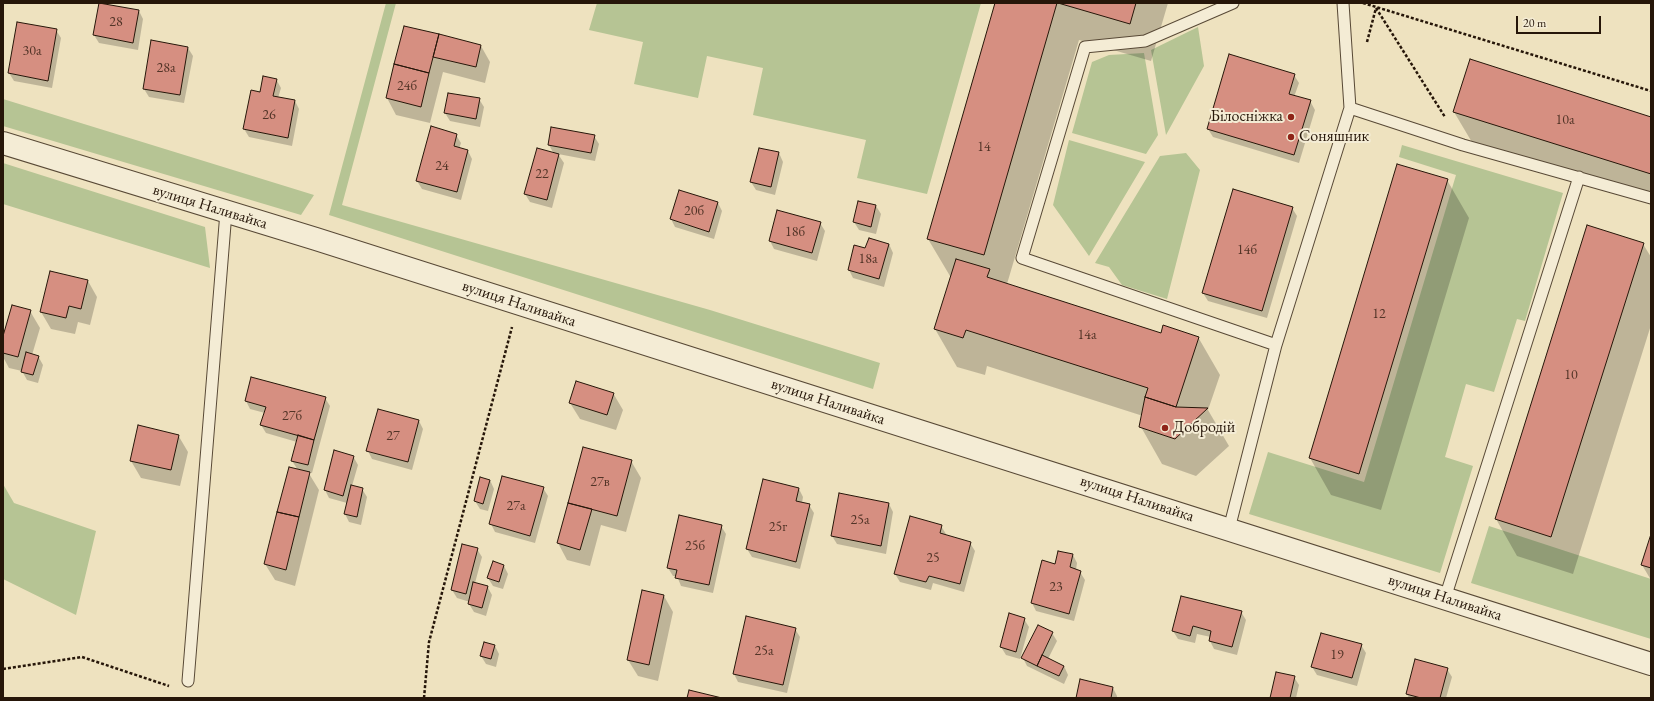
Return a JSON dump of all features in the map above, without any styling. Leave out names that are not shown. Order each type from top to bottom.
[{"type":"street","name":"вулиця Наливайка","points":[[3,143],[518,304],[1651,664]]},
{"type":"lane","points":[[1233,3],[1145,41],[1085,47],[1022,258],[1276,345]]},
{"type":"lane","points":[[1229,529],[1276,345],[1350,108],[1343,3]]},
{"type":"lane","points":[[1350,108],[1463,145],[1651,198]]},
{"type":"lane","points":[[1445,598],[1579,177]]},
{"type":"lane","points":[[188,681],[226,212]]},
{"type":"path","points":[[1362,3],[1651,91]]},
{"type":"path","points":[[1376,7],[1463,145]]},
{"type":"path","points":[[424,698],[429,642],[518,304]]},
{"type":"path","points":[[3,669],[82,657],[175,688],[188,681]]},
{"type":"green space","points":[[386,3],[396,3],[342,205],[710,310],[880,363],[873,389],[329,215]]},
{"type":"green space","points":[[597,3],[981,3],[927,194],[857,178],[866,140],[753,115],[763,68],[707,56],[698,98],[634,84],[643,42],[589,30]]},
{"type":"green space","points":[[1198,27],[1204,66],[1166,135],[1151,50]]},
{"type":"green space","points":[[1144,53],[1158,135],[1146,154],[1072,133],[1092,62],[1109,55]]},
{"type":"green space","points":[[3,99],[314,195],[301,215],[3,126]]},
{"type":"green space","points":[[1069,140],[1145,162],[1089,256],[1053,205]]},
{"type":"green space","points":[[1402,145],[1563,193],[1525,321],[1517,319],[1494,392],[1466,384],[1445,457],[1473,466],[1440,573],[1249,514],[1268,452],[1364,482],[1456,175],[1399,157]]},
{"type":"green space","points":[[1186,153],[1200,170],[1167,299],[1122,285],[1109,267],[1095,263],[1160,156]]},
{"type":"green space","points":[[3,163],[205,227],[210,268],[3,204]]},
{"type":"green space","points":[[3,484],[14,503],[96,531],[76,615],[3,579]]},
{"type":"green space","points":[[1489,526],[1651,579],[1651,639],[1471,583]]},
{"type":"building","points":[[99,3],[139,10],[133,43],[93,35]]},
{"type":"building","points":[[995,3],[1057,3],[984,255],[927,239]]},
{"type":"building","points":[[1058,3],[1136,3],[1130,24]]},
{"type":"building","points":[[17,22],[57,29],[48,81],[8,73]]},
{"type":"building","points":[[404,26],[439,34],[429,73],[394,64]]},
{"type":"building","points":[[439,34],[481,45],[476,67],[433,57]]},
{"type":"building","points":[[151,40],[188,47],[180,95],[143,89]]},
{"type":"building","points":[[1229,54],[1295,74],[1289,94],[1311,100],[1294,155],[1207,129]]},
{"type":"building","points":[[1470,59],[1651,117],[1651,174],[1453,112]]},
{"type":"building","points":[[394,64],[429,73],[421,107],[386,98]]},
{"type":"building","points":[[263,76],[277,79],[273,96],[295,100],[288,138],[243,129],[251,90],[260,92]]},
{"type":"building","points":[[448,93],[480,98],[476,119],[444,113]]},
{"type":"building","points":[[431,126],[457,134],[454,146],[468,150],[457,192],[416,181]]},
{"type":"building","points":[[551,127],[595,135],[591,153],[548,145]]},
{"type":"building","points":[[537,148],[559,154],[547,200],[524,194]]},
{"type":"building","points":[[759,148],[779,152],[771,187],[750,182]]},
{"type":"building","points":[[1397,164],[1448,179],[1359,474],[1309,458]]},
{"type":"building","points":[[1233,189],[1293,207],[1262,311],[1202,293]]},
{"type":"building","points":[[679,190],[718,202],[709,232],[670,219]]},
{"type":"building","points":[[858,201],[876,205],[871,227],[853,222]]},
{"type":"building","points":[[777,210],[821,222],[812,253],[769,241]]},
{"type":"building","points":[[1587,225],[1644,243],[1551,537],[1495,519]]},
{"type":"building","points":[[869,238],[889,244],[879,279],[848,270],[854,245],[865,248]]},
{"type":"building","points":[[956,259],[990,269],[987,277],[1161,333],[1163,325],[1199,337],[1176,407],[1145,397],[1148,388],[966,330],[963,338],[934,329]]},
{"type":"building","points":[[50,271],[88,280],[81,309],[69,306],[66,318],[40,312]]},
{"type":"building","points":[[12,305],[31,310],[18,357],[3,353],[3,336]]},
{"type":"building","points":[[26,352],[39,356],[33,375],[21,372]]},
{"type":"building","points":[[251,377],[326,397],[314,440],[260,425],[266,407],[245,401]]},
{"type":"building","points":[[576,381],[614,393],[607,415],[569,403]]},
{"type":"building","points":[[1145,397],[1176,407],[1208,408],[1175,439],[1139,427]]},
{"type":"building","points":[[378,409],[419,420],[408,462],[366,451]]},
{"type":"building","points":[[138,425],[179,435],[171,470],[130,461]]},
{"type":"building","points":[[298,435],[314,440],[308,465],[291,461]]},
{"type":"building","points":[[583,447],[632,460],[617,516],[568,503]]},
{"type":"building","points":[[334,450],[354,456],[343,496],[324,490]]},
{"type":"building","points":[[289,467],[310,472],[299,517],[277,512]]},
{"type":"building","points":[[502,476],[544,487],[530,536],[489,524]]},
{"type":"building","points":[[480,477],[490,480],[483,504],[474,501]]},
{"type":"building","points":[[763,479],[799,488],[796,501],[810,504],[796,562],[746,549]]},
{"type":"building","points":[[351,485],[363,488],[357,517],[344,514]]},
{"type":"building","points":[[839,493],[889,503],[881,546],[831,536]]},
{"type":"building","points":[[568,503],[592,509],[580,550],[557,543]]},
{"type":"building","points":[[277,512],[299,517],[286,570],[264,564]]},
{"type":"building","points":[[679,515],[722,525],[709,585],[675,578],[677,570],[667,568]]},
{"type":"building","points":[[910,516],[942,525],[940,533],[971,542],[960,584],[929,576],[926,582],[894,574]]},
{"type":"building","points":[[1651,534],[1651,568],[1641,565]]},
{"type":"building","points":[[462,544],[478,548],[466,594],[451,590]]},
{"type":"building","points":[[1058,551],[1073,554],[1070,567],[1081,571],[1069,614],[1031,603],[1042,560],[1055,564]]},
{"type":"building","points":[[493,561],[504,565],[499,582],[487,578]]},
{"type":"building","points":[[473,582],[488,586],[482,608],[468,604]]},
{"type":"building","points":[[642,590],[664,595],[649,665],[627,660]]},
{"type":"building","points":[[1181,596],[1242,611],[1232,647],[1209,641],[1211,631],[1193,626],[1190,636],[1172,631]]},
{"type":"building","points":[[1009,613],[1025,618],[1016,652],[1000,647]]},
{"type":"building","points":[[746,616],[796,628],[783,685],[733,674]]},
{"type":"building","points":[[1038,625],[1053,632],[1037,666],[1021,658]]},
{"type":"building","points":[[1321,633],[1362,644],[1352,678],[1311,667]]},
{"type":"building","points":[[484,642],[495,645],[491,659],[480,656]]},
{"type":"building","points":[[1042,655],[1064,666],[1059,676],[1037,666]]},
{"type":"building","points":[[1415,659],[1448,668],[1440,698],[1421,698],[1406,694]]},
{"type":"building","points":[[1276,672],[1295,676],[1290,698],[1270,698]]},
{"type":"building","points":[[1080,679],[1113,687],[1111,698],[1076,698]]},
{"type":"building","points":[[689,690],[722,698],[687,698]]},
{"type":"place","name":"Білосніжка","points":[[1291,117]]},
{"type":"place","name":"Соняшник","points":[[1291,137]]},
{"type":"place","name":"Добродій","points":[[1165,428]]}]
